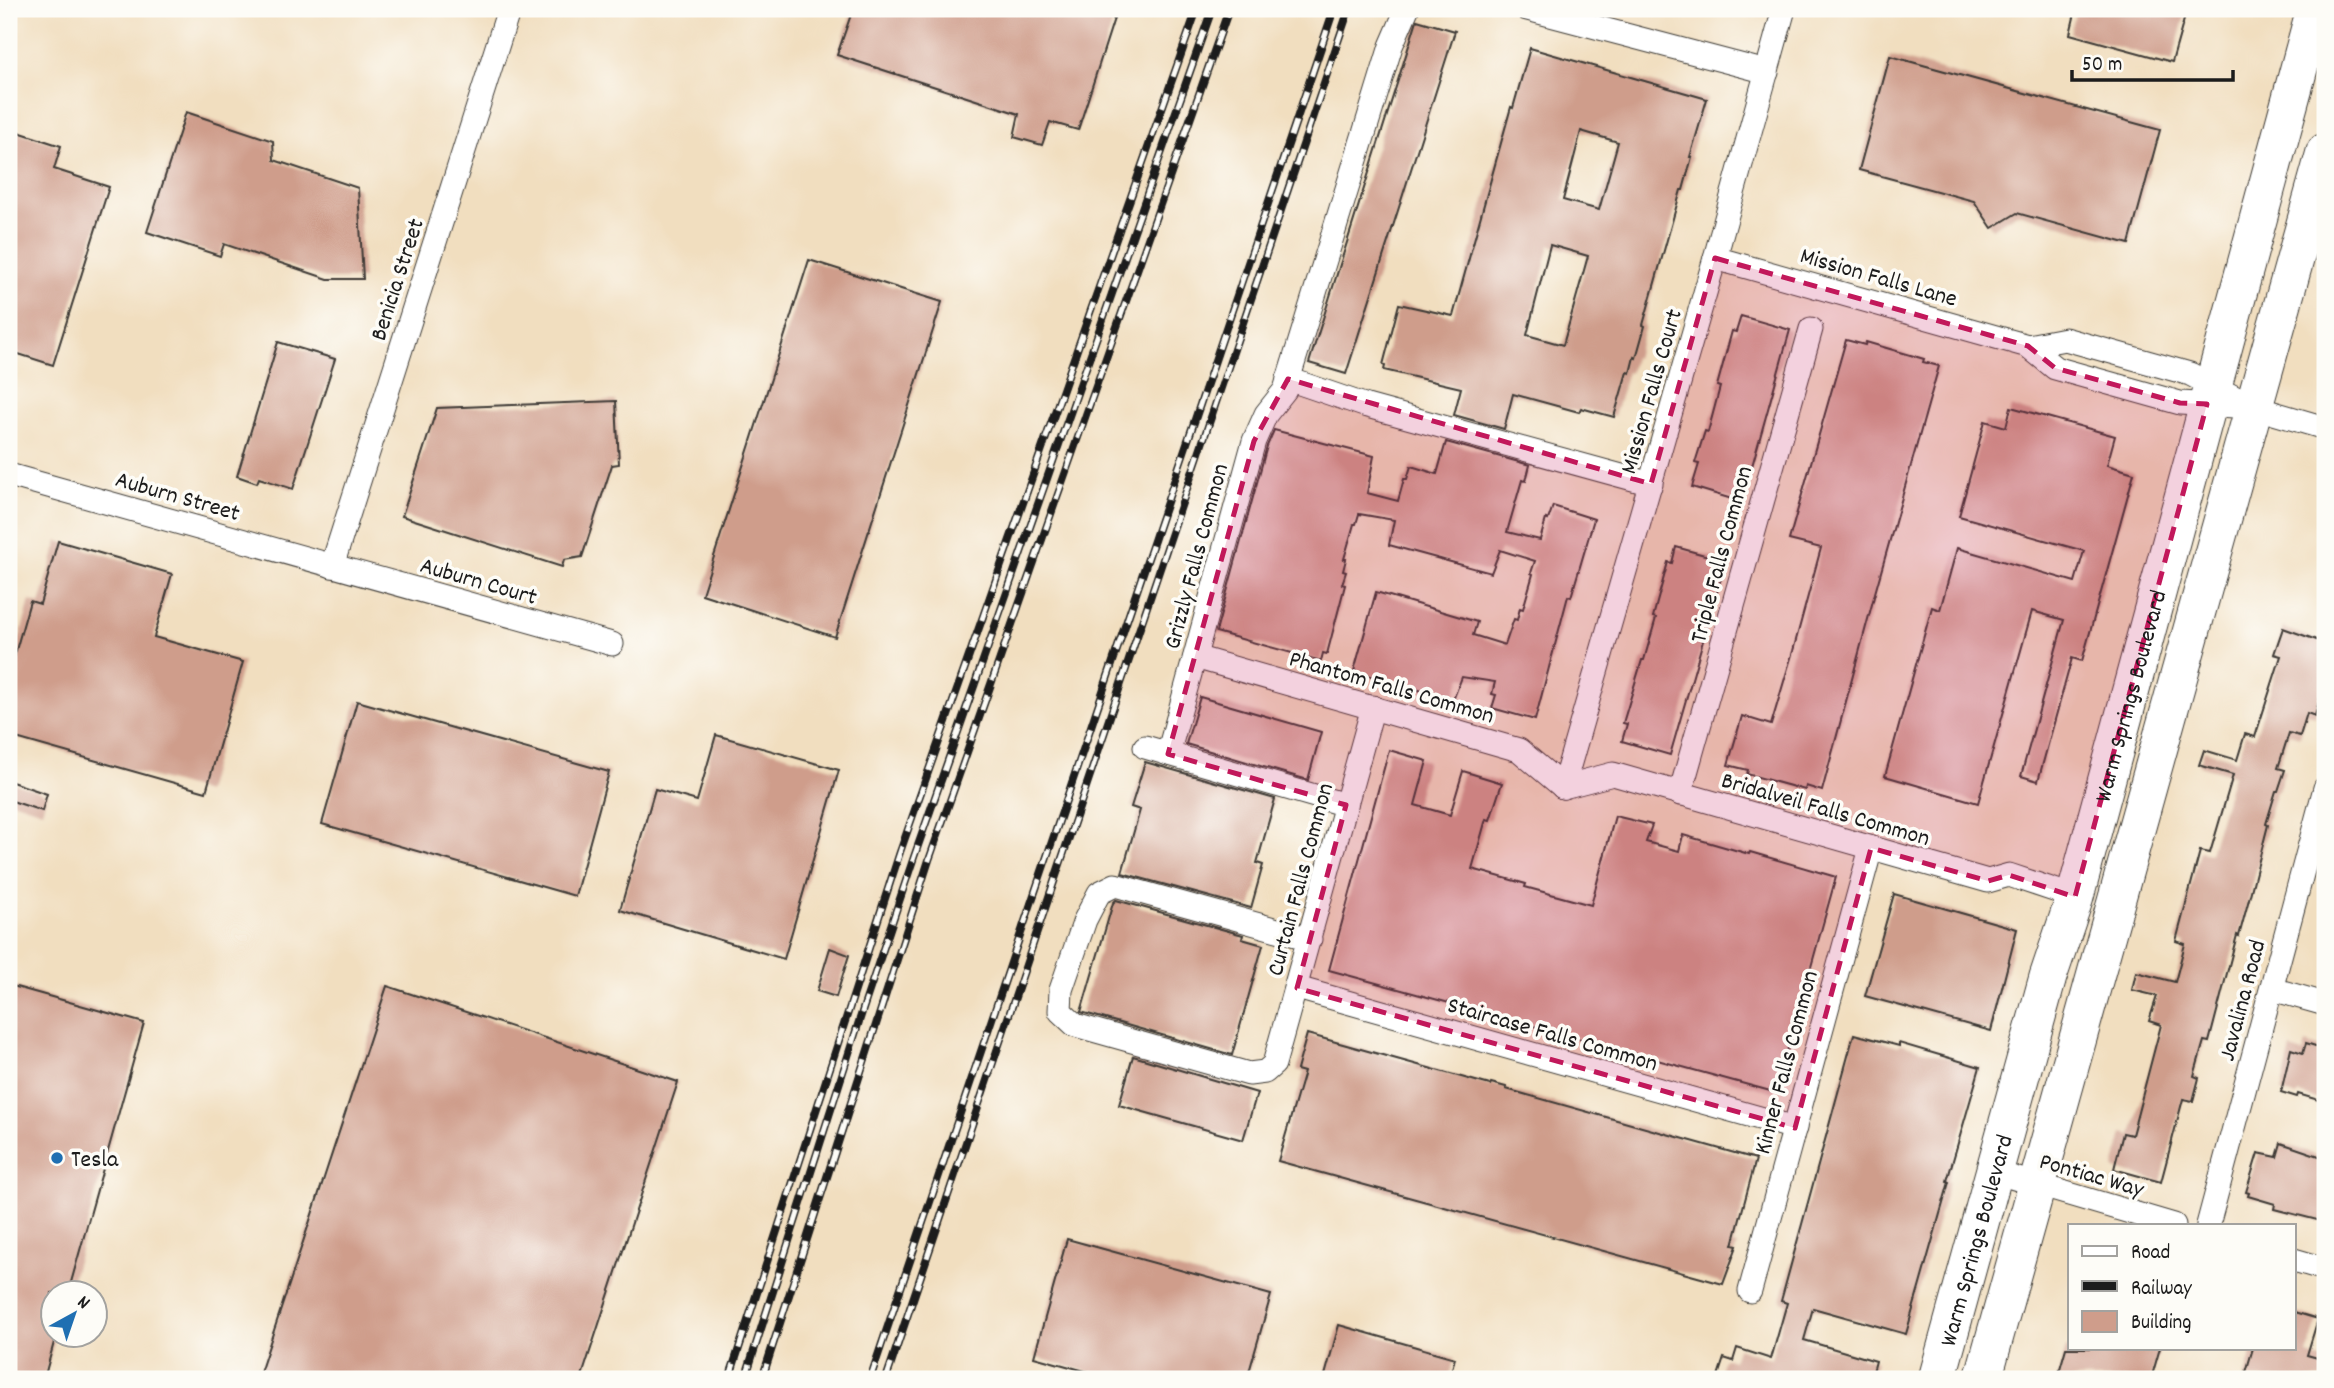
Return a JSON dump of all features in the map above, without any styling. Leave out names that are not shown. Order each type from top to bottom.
[{"type":"main road","name":"Warm Springs Boulevard","points":[[1947,1376],[1994,1172],[2048,977],[2075,897],[2315,9]]},
{"type":"main road","name":"Warm Springs Boulevard","points":[[1983,1379],[2325,152]]},
{"type":"street","name":"Benicia Street","points":[[332,566],[509,9]]},
{"type":"street","name":"Grizzly Falls Common","points":[[1168,754],[1254,441],[1266,414],[1285,390],[1391,46],[1407,9]]},
{"type":"street","points":[[1527,9],[1767,72]]},
{"type":"street","name":"Mission Falls Court","points":[[1563,787],[1784,9]]},
{"type":"street","name":"Mission Falls Lane","points":[[1715,258],[2028,346],[2055,368],[2180,403],[2209,395],[2325,428]]},
{"type":"street","name":"Triple Falls Common","points":[[1680,794],[1811,329]]},
{"type":"street","name":"Mission Falls Lane","points":[[2028,346],[2065,339],[2190,374],[2209,395]]},
{"type":"street","points":[[1288,380],[1367,406],[1651,484]]},
{"type":"street","name":"Auburn Street","points":[[9,475],[332,566]]},
{"type":"street","name":"Auburn Court","points":[[332,566],[612,645]]},
{"type":"street","name":"Phantom Falls Common","points":[[1195,657],[1519,750],[1563,787]]},
{"type":"street","name":"Curtain Falls Common","points":[[1310,939],[1115,885],[1099,892],[1085,920],[1061,990],[1060,1012],[1075,1025],[1249,1074],[1265,1072],[1274,1064],[1297,988],[1373,707]]},
{"type":"street","points":[[1145,747],[1346,805]]},
{"type":"street","name":"Bridalveil Falls Common","points":[[1563,787],[1613,774],[1988,881],[2010,875],[2075,897]]},
{"type":"street","name":"Javalina Road","points":[[2208,1224],[2325,788]]},
{"type":"street","name":"Kinner Falls Common","points":[[1750,1291],[1871,848]]},
{"type":"street","name":"Staircase Falls Common","points":[[1297,988],[1795,1128]]},
{"type":"street","points":[[2272,989],[2325,1004]]},
{"type":"street","name":"Pontiac Way","points":[[1994,1172],[2171,1224]]},
{"type":"street","points":[[2296,1261],[2325,1269]]},
{"type":"highlighted area","points":[[1715,258],[2028,346],[2055,368],[2180,403],[2207,404],[2075,897],[2009,875],[1988,881],[1871,848],[1795,1128],[1297,988],[1346,805],[1168,754],[1254,441],[1288,379],[1651,484]]},
{"type":"building","points":[[853,9],[1117,9],[1078,130],[1050,122],[1042,145],[1014,137],[1019,114],[837,55]]},
{"type":"building","points":[[2076,9],[2187,9],[2172,62],[2070,34]]},
{"type":"building","points":[[1417,20],[1455,31],[1346,374],[1309,363]]},
{"type":"building","points":[[1530,48],[1707,99],[1636,358],[1634,357],[1630,373],[1627,372],[1614,417],[1581,408],[1579,412],[1513,394],[1504,429],[1454,415],[1461,388],[1384,370],[1399,304],[1453,316],[1511,107],[1513,108]],"holes":[[[1581,131],[1618,142],[1599,210],[1563,200]],[[1550,245],[1588,256],[1563,345],[1527,335]]]},
{"type":"building","points":[[1890,56],[2160,130],[2129,244],[2017,213],[1992,228],[1974,201],[1859,170]]},
{"type":"building","points":[[186,112],[273,141],[274,160],[358,188],[363,279],[328,279],[224,244],[220,256],[147,232]]},
{"type":"building","points":[[9,129],[61,146],[54,169],[109,187],[53,365],[9,351]]},
{"type":"building","points":[[809,260],[942,302],[835,637],[702,594]]},
{"type":"building","points":[[1741,316],[1790,330],[1742,502],[1692,487],[1699,464],[1695,463],[1705,431],[1708,432],[1732,331],[1736,332]]},
{"type":"building","points":[[1846,340],[1865,345],[1866,342],[1939,366],[1822,791],[1806,786],[1805,790],[1747,774],[1748,770],[1728,765],[1742,716],[1771,725],[1793,651],[1821,548],[1789,540]]},
{"type":"building","points":[[278,342],[335,359],[293,489],[259,478],[257,483],[237,476]]},
{"type":"building","points":[[616,401],[619,464],[612,465],[582,557],[564,560],[562,567],[402,516],[437,408]]},
{"type":"building","points":[[2011,407],[2115,436],[2107,465],[2134,473],[2082,661],[2072,658],[2038,781],[2021,776],[2064,620],[2032,611],[1978,803],[1885,776],[1932,607],[1940,610],[1957,548],[2075,582],[2084,551],[1959,516],[1985,421],[2006,427]]},
{"type":"building","points":[[1274,430],[1374,456],[1367,493],[1398,501],[1411,466],[1437,474],[1446,442],[1530,465],[1526,481],[1522,480],[1507,532],[1540,540],[1553,506],[1594,519],[1571,597],[1568,596],[1535,720],[1492,708],[1496,695],[1492,694],[1495,682],[1462,677],[1453,700],[1354,671],[1376,592],[1477,622],[1473,635],[1505,645],[1514,619],[1517,620],[1520,608],[1523,609],[1533,574],[1531,573],[1535,561],[1500,550],[1491,573],[1389,545],[1394,520],[1359,514],[1344,559],[1343,571],[1346,572],[1342,584],[1345,585],[1327,654],[1323,653],[1321,661],[1216,632],[1267,446]]},
{"type":"building","points":[[58,541],[172,574],[154,637],[243,662],[206,792],[9,736],[9,675],[30,601],[40,604]]},
{"type":"building","points":[[1676,547],[1726,561],[1670,755],[1622,741],[1627,724],[1623,723],[1656,618],[1653,617],[1668,562],[1672,563]]},
{"type":"building","points":[[2283,628],[2325,643],[2325,680],[2315,716],[2307,713],[2300,736],[2289,733],[2278,768],[2285,770],[2266,824],[2268,825],[2249,899],[2209,1042],[2204,1041],[2194,1076],[2199,1078],[2193,1101],[2183,1099],[2161,1182],[2114,1169],[2123,1133],[2132,1135],[2161,1025],[2149,1021],[2157,996],[2132,990],[2136,972],[2175,982],[2185,944],[2176,941],[2200,851],[2210,853],[2233,775],[2199,765],[2204,750],[2237,760],[2245,734],[2255,737],[2281,656],[2274,654]]},
{"type":"building","points":[[1200,697],[1321,732],[1308,780],[1186,744]]},
{"type":"building","points":[[357,701],[609,772],[575,896],[322,824]]},
{"type":"building","points":[[716,735],[839,770],[784,959],[620,910],[655,789],[697,801]]},
{"type":"building","points":[[1389,750],[1427,761],[1415,805],[1450,815],[1463,771],[1502,783],[1490,820],[1486,819],[1472,869],[1526,884],[1525,887],[1591,905],[1615,816],[1652,825],[1646,842],[1679,851],[1683,835],[1836,877],[1799,1010],[1802,1011],[1774,1092],[1329,970]]},
{"type":"building","points":[[1145,762],[1275,799],[1257,863],[1263,865],[1251,908],[1122,873],[1140,810],[1131,807]]},
{"type":"building","points":[[9,781],[47,794],[42,811],[9,800]]},
{"type":"building","points":[[1894,894],[2017,929],[1991,1031],[1865,996]]},
{"type":"building","points":[[1116,900],[1243,935],[1242,939],[1263,945],[1232,1055],[1081,1012]]},
{"type":"building","points":[[830,948],[849,955],[836,997],[817,991]]},
{"type":"building","name":"Tesla","points":[[9,985],[144,1023],[72,1280],[38,1280],[38,1350],[52,1350],[44,1379],[9,1379]]},
{"type":"building","points":[[387,986],[678,1082],[581,1379],[258,1379]]},
{"type":"building","points":[[1307,1034],[1490,1085],[1491,1083],[1506,1087],[1756,1159],[1733,1245],[1737,1246],[1723,1284],[1278,1161],[1304,1072],[1297,1070]]},
{"type":"building","points":[[1854,1034],[1899,1046],[1899,1043],[1980,1067],[1906,1334],[1813,1308],[1804,1340],[1876,1361],[1871,1379],[1717,1379],[1724,1358],[1733,1361],[1737,1348],[1771,1359],[1787,1303],[1781,1301]]},
{"type":"building","points":[[2306,1043],[2325,1049],[2325,1102],[2281,1092],[2291,1049],[2303,1053]]},
{"type":"building","points":[[1133,1056],[1257,1093],[1243,1140],[1119,1105]]},
{"type":"building","points":[[2281,1143],[2325,1158],[2325,1222],[2274,1209],[2275,1204],[2248,1196],[2249,1193],[2246,1192],[2258,1153],[2277,1157]]},
{"type":"building","points":[[1067,1239],[1271,1295],[1247,1379],[1114,1379],[1034,1357]]},
{"type":"building","points":[[2296,1313],[2318,1319],[2307,1355],[2325,1360],[2325,1379],[2244,1379],[2252,1350],[2296,1350]]},
{"type":"building","points":[[1339,1325],[1455,1358],[1449,1379],[1324,1379]]},
{"type":"building","points":[[2066,1348],[2159,1350],[2151,1379],[2057,1379]]},
{"type":"railway","points":[[729,1379],[900,852],[1197,9]]},
{"type":"railway","points":[[745,1379],[914,857],[1212,9]]},
{"type":"railway","points":[[762,1379],[929,860],[1229,9]]},
{"type":"railway","points":[[870,1379],[1334,9]]},
{"type":"railway","points":[[886,1379],[1349,9]]},
{"type":"place","name":"Tesla","points":[[57,1158]]}]
